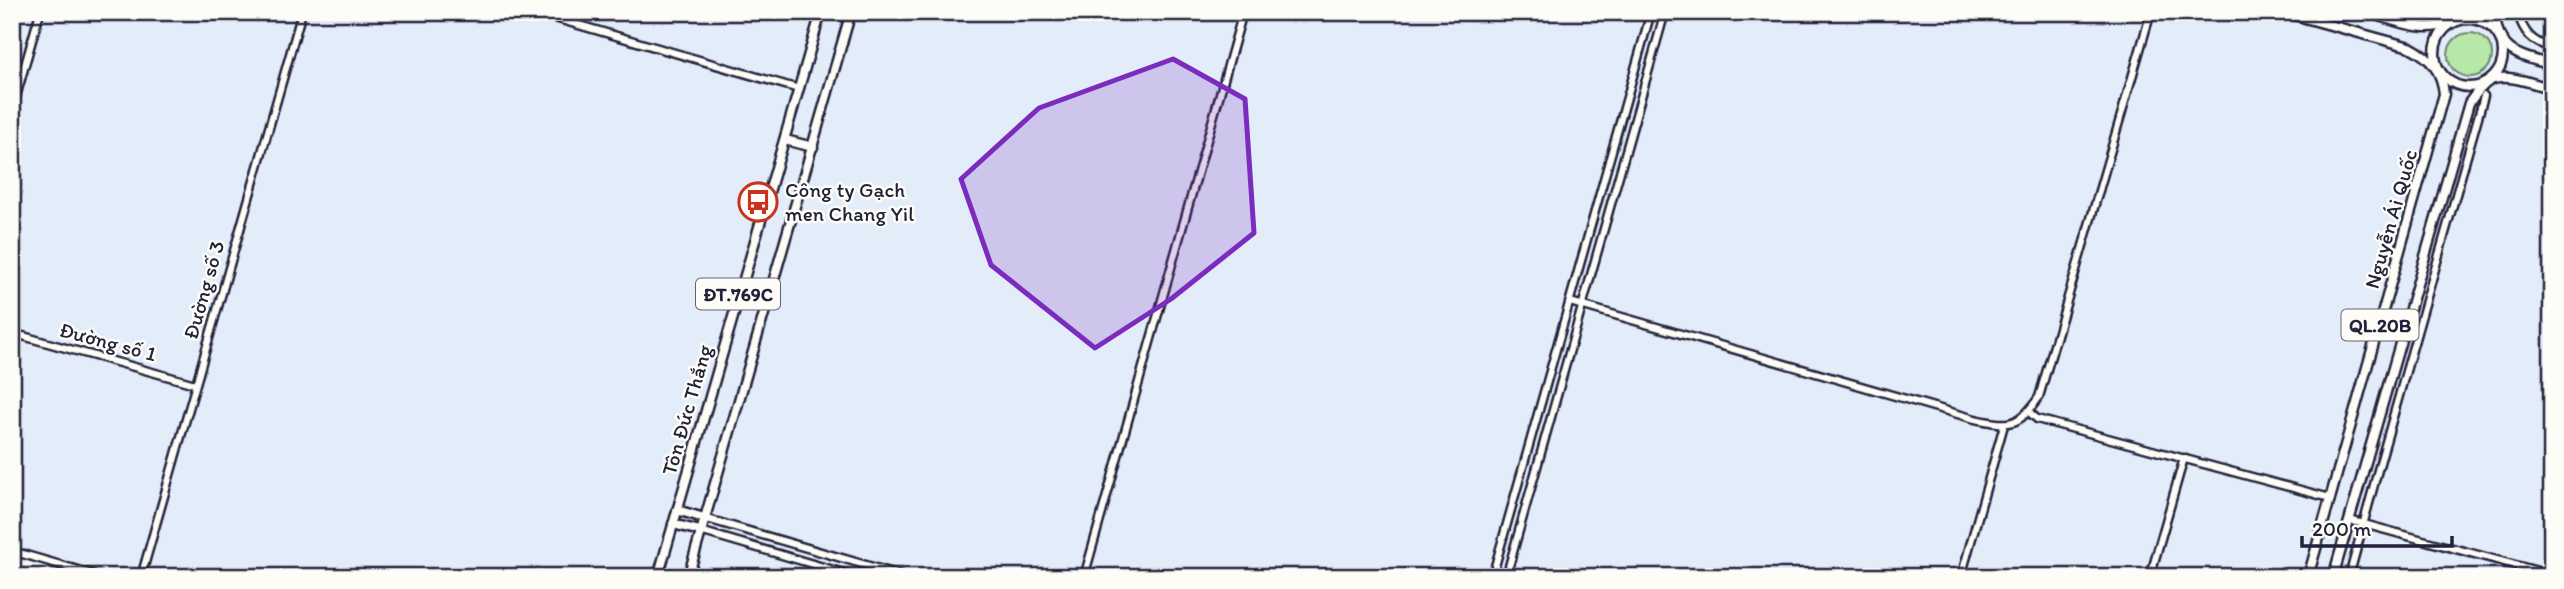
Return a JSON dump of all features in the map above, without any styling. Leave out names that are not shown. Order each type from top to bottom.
[{"type":"main road","name":"Tôn Đức Thắng","points":[[658,577],[821,12]]},
{"type":"main road","name":"ĐT.769C","points":[[688,577],[851,12]]},
{"type":"main road","points":[[2283,12],[2410,47],[2430,60],[2457,86],[2478,86],[2507,78],[2552,89]]},
{"type":"main road","points":[[2366,12],[2426,27],[2450,25],[2470,19],[2480,21],[2489,25],[2501,42],[2514,53],[2552,65]]},
{"type":"main road","points":[[2440,72],[2434,51],[2437,41],[2450,25],[2466,12]]},
{"type":"main road","points":[[2488,82],[2501,64],[2501,42],[2495,12]]},
{"type":"main road","name":"Nguyễn Ái Quốc","points":[[2308,577],[2441,109],[2444,94],[2440,72]]},
{"type":"main road","name":"Nguyễn Ái Quốc","points":[[2333,577],[2464,115],[2476,94],[2488,82]]},
{"type":"main road","points":[[785,140],[813,147]]},
{"type":"main road","points":[[677,510],[704,517]]},
{"type":"main road","points":[[673,524],[701,531]]},
{"type":"street","points":[[12,111],[40,12]]},
{"type":"street","name":"Đường số 3","points":[[141,577],[302,12]]},
{"type":"street","points":[[534,12],[799,89]]},
{"type":"street","points":[[1084,577],[1243,12]]},
{"type":"street","points":[[1492,577],[1651,12]]},
{"type":"street","points":[[1506,577],[1665,12]]},
{"type":"street","points":[[1570,302],[1975,419],[2004,425],[2019,419],[2029,412],[2039,397],[2151,12]]},
{"type":"street","points":[[2517,12],[2528,37],[2538,44],[2552,48]]},
{"type":"street","points":[[1636,65],[1649,68]]},
{"type":"street","points":[[2349,577],[2484,96]]},
{"type":"street","name":"Đường số 1","points":[[12,333],[195,384]]},
{"type":"street","points":[[2029,412],[2037,419],[2330,498]]},
{"type":"street","points":[[1961,577],[2004,425]]},
{"type":"street","points":[[2150,577],[2184,457]]},
{"type":"street","points":[[1510,512],[1524,515]]},
{"type":"street","points":[[704,517],[906,577]]},
{"type":"street","points":[[2350,520],[2552,575]]},
{"type":"street","points":[[701,531],[857,577]]},
{"type":"street","points":[[12,551],[102,577]]},
{"type":"highlighted area","points":[[1173,59],[1245,99],[1254,233],[1171,299],[1095,348],[991,265],[961,179],[1039,108]]},
{"type":"shaded area","points":[[12,12],[2552,12],[2552,577],[90,577],[12,554]]},
{"type":"green space","points":[[2470,33],[2485,40],[2492,55],[2485,70],[2470,77],[2455,70],[2448,55],[2455,40]]},
{"type":"place","name":"Công ty Gạch men Chang Yil","points":[[758,202]]}]
